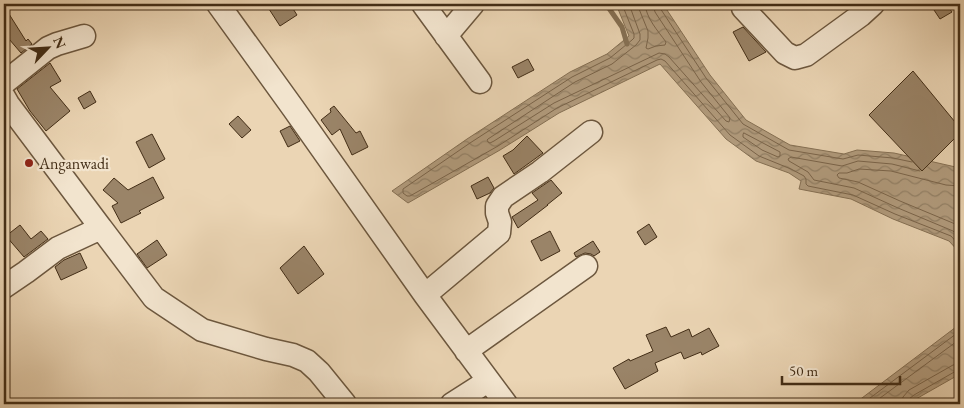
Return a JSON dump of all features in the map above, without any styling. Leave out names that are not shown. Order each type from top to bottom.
[{"type":"street","points":[[218,4],[425,295],[506,404]]},
{"type":"street","points":[[423,4],[480,82]]},
{"type":"street","points":[[446,36],[473,4]]},
{"type":"street","points":[[743,8],[785,53],[795,58],[806,55],[873,4]]},
{"type":"street","points":[[4,83],[48,48],[84,36]]},
{"type":"street","points":[[4,97],[154,298],[202,330],[266,349],[293,354],[307,361],[319,372],[344,404]]},
{"type":"street","points":[[425,295],[499,232],[500,222],[497,206],[503,197],[540,172],[591,132]]},
{"type":"street","points":[[4,287],[58,248],[101,228]]},
{"type":"street","points":[[466,350],[586,266]]},
{"type":"street","points":[[452,404],[488,381]]},
{"type":"water","points":[[616,4],[663,4],[710,75],[746,120],[790,145],[844,154],[857,150],[894,153],[960,168],[960,253],[949,241],[893,219],[851,199],[799,189],[801,181],[789,173],[756,161],[726,139],[660,64],[559,113],[500,150],[408,203],[392,191],[467,139],[570,72],[607,54],[629,36]]},
{"type":"water","points":[[960,324],[960,374],[910,404],[854,404]]},
{"type":"building","points":[[277,4],[290,4],[297,15],[280,26],[269,9]]},
{"type":"building","points":[[930,4],[946,4],[952,12],[940,19]]},
{"type":"building","points":[[4,6],[26,41],[28,39],[32,44],[21,53],[9,39],[4,42]]},
{"type":"building","points":[[743,27],[766,52],[749,61],[733,32]]},
{"type":"building","points":[[528,59],[534,70],[518,78],[512,67]]},
{"type":"building","points":[[50,63],[61,81],[50,87],[70,111],[46,131],[30,111],[17,89]]},
{"type":"building","points":[[913,71],[960,128],[960,133],[922,171],[869,115]]},
{"type":"building","points":[[90,91],[96,102],[84,109],[78,98]]},
{"type":"building","points":[[334,106],[356,133],[360,131],[368,147],[352,155],[340,129],[332,135],[321,120],[331,112],[330,109]]},
{"type":"building","points":[[238,116],[251,130],[242,138],[229,124]]},
{"type":"building","points":[[290,126],[300,141],[288,147],[280,131]]},
{"type":"building","points":[[152,134],[165,159],[149,168],[136,142]]},
{"type":"building","points":[[527,136],[543,153],[514,174],[503,156],[513,150]]},
{"type":"building","points":[[153,177],[164,198],[121,223],[112,206],[118,203],[103,190],[114,178],[128,190]]},
{"type":"building","points":[[488,177],[494,188],[490,193],[477,199],[471,186]]},
{"type":"building","points":[[551,180],[562,193],[518,228],[512,217],[538,200],[532,193]]},
{"type":"building","points":[[649,224],[657,237],[645,245],[637,232]]},
{"type":"building","points":[[20,225],[31,239],[41,231],[48,239],[24,257],[6,236]]},
{"type":"building","points":[[550,231],[560,251],[541,261],[531,241]]},
{"type":"building","points":[[157,240],[167,255],[147,268],[137,254]]},
{"type":"building","points":[[593,241],[600,252],[594,256],[585,253],[576,257],[574,253]]},
{"type":"building","points":[[304,246],[324,274],[298,294],[280,268]]},
{"type":"building","points":[[80,253],[87,268],[61,280],[55,267],[64,260]]},
{"type":"building","points":[[666,327],[671,337],[689,329],[692,337],[709,328],[719,346],[702,355],[701,352],[684,359],[681,352],[655,363],[658,371],[625,389],[613,368],[629,359],[630,361],[653,351],[646,335]]},
{"type":"waterway","points":[[605,4],[622,27],[627,44]]},
{"type":"place","name":"Anganwadi","points":[[29,163]]}]
